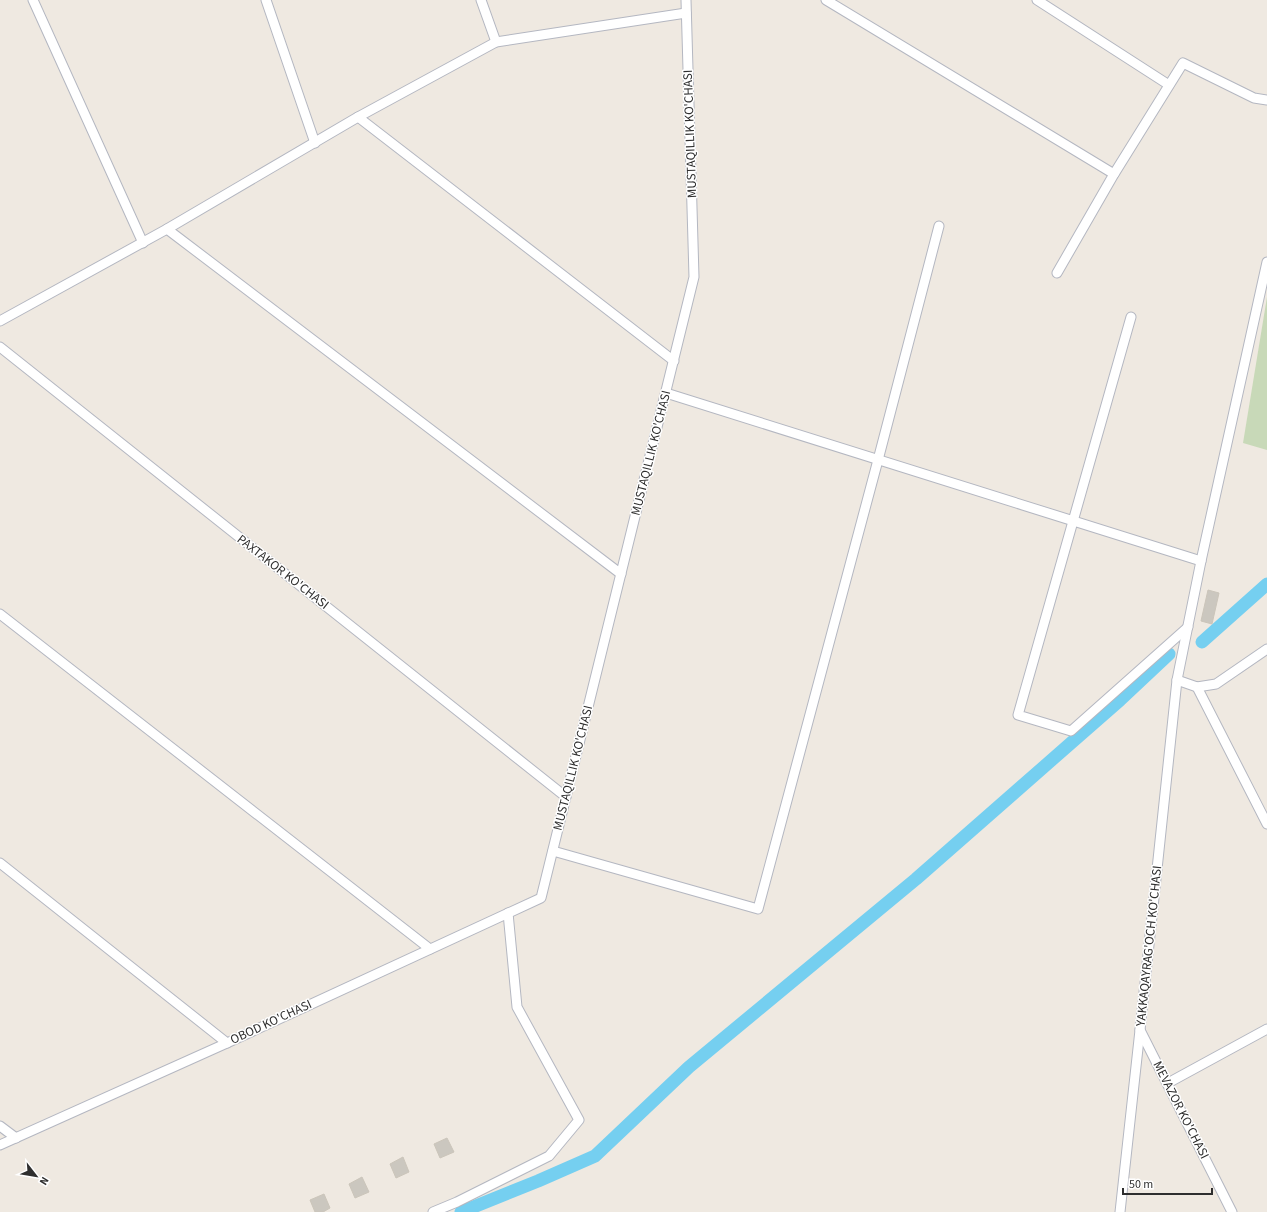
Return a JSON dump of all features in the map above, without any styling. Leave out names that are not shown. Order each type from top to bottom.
[{"type":"street","points":[[33,0],[143,243]]},
{"type":"street","points":[[266,0],[315,143]]},
{"type":"street","points":[[482,0],[496,42]]},
{"type":"street","name":"MUSTAQILLIK KO'CHASI","points":[[541,898],[694,278],[686,0]]},
{"type":"street","points":[[826,0],[1114,174]]},
{"type":"street","points":[[1037,0],[1169,85]]},
{"type":"street","points":[[0,321],[143,243],[358,118],[496,42],[686,12]]},
{"type":"street","points":[[1057,273],[1114,174],[1183,62],[1254,98],[1267,100]]},
{"type":"street","points":[[358,118],[674,361]]},
{"type":"street","points":[[553,851],[758,909],[939,226]]},
{"type":"street","points":[[167,229],[621,574]]},
{"type":"street","name":"YAKKAQAYRAG'OCH KO'CHASI","points":[[1120,1212],[1177,680],[1201,561],[1267,262]]},
{"type":"street","points":[[1131,317],[1018,715],[1071,731],[1188,627]]},
{"type":"street","name":"PAXTAKOR KO'CHASI","points":[[0,347],[566,797]]},
{"type":"street","points":[[666,393],[1201,561]]},
{"type":"street","points":[[0,614],[430,949]]},
{"type":"street","points":[[1177,680],[1197,687],[1216,684],[1267,649]]},
{"type":"street","points":[[1197,687],[1267,824]]},
{"type":"street","points":[[0,863],[227,1043]]},
{"type":"street","name":"OBOD KO'CHASI","points":[[0,1146],[541,898]]},
{"type":"street","points":[[433,1212],[457,1202],[549,1156],[580,1120],[517,1007],[508,913]]},
{"type":"street","points":[[1168,1083],[1267,1029]]},
{"type":"street","name":"MEVAZOR KO'CHASI","points":[[1140,1030],[1232,1212]]},
{"type":"street","points":[[0,1126],[16,1138]]},
{"type":"green space","points":[[1267,297],[1267,450],[1243,443]]},
{"type":"building","points":[[1208,590],[1219,593],[1212,624],[1201,621]]},
{"type":"building","points":[[447,1138],[454,1152],[440,1158],[434,1144]]},
{"type":"building","points":[[403,1157],[409,1172],[396,1178],[390,1164]]},
{"type":"building","points":[[362,1177],[369,1192],[355,1198],[349,1184]]},
{"type":"building","points":[[324,1194],[330,1208],[323,1212],[315,1212],[310,1200]]},
{"type":"waterway","points":[[1202,642],[1267,584]]},
{"type":"waterway","points":[[461,1212],[595,1156],[689,1067],[916,879],[1120,700],[1169,654]]}]
